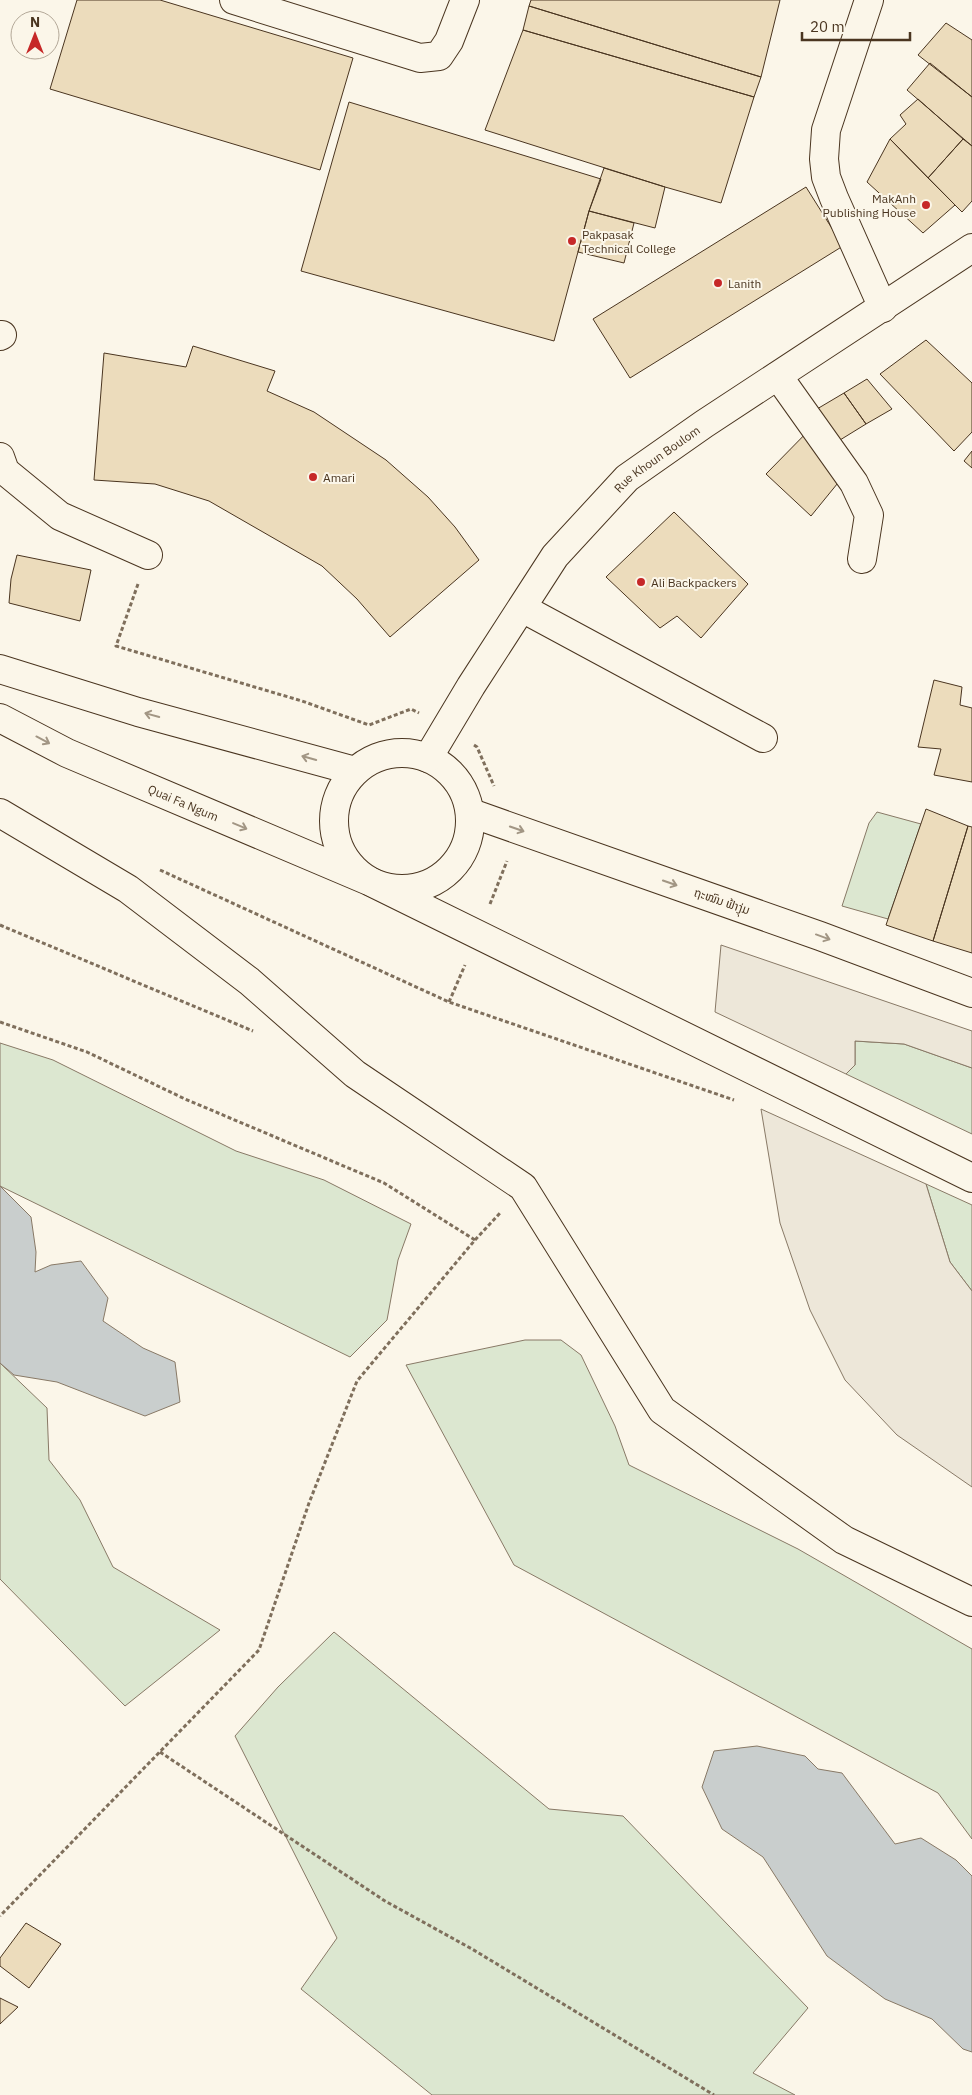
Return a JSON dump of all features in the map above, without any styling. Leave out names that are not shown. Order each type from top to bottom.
[{"type":"street","points":[[234,0],[420,58],[439,56],[450,42],[465,0]]},
{"type":"street","points":[[869,0],[826,130],[824,159],[826,177],[834,198],[883,308]]},
{"type":"street","name":"Rue Khoun Boulom","points":[[428,758],[471,686],[556,556],[627,478],[704,424],[972,248]]},
{"type":"street","points":[[778,376],[854,483],[869,515],[862,559]]},
{"type":"street","points":[[0,457],[5,471],[60,516],[148,555]]},
{"type":"street","points":[[522,608],[763,738]]},
{"type":"street","points":[[0,669],[138,712],[356,771]]},
{"type":"street","name":"Quai Fa Ngum","points":[[0,718],[67,753],[369,881]]},
{"type":"street","points":[[369,881],[398,890],[428,885],[452,868],[468,843],[471,813],[466,796],[457,780],[444,767],[428,758],[409,753],[390,754],[372,760],[356,771],[342,788],[334,808],[334,830],[340,850],[352,868],[369,881],[972,1178]]},
{"type":"street","points":[[0,813],[128,889],[249,981],[356,1074],[523,1187],[662,1410],[844,1540],[972,1602]]},
{"type":"street","name":"ຖະໝົນ ຟ້າງຸ່ມ","points":[[471,813],[820,936],[972,993]]},
{"type":"path","points":[[154,868],[450,1002],[742,1102]]},
{"type":"path","points":[[0,925],[255,1032]]},
{"type":"path","points":[[0,1022],[87,1052],[185,1099],[384,1183],[474,1240],[357,1381],[309,1503],[259,1650],[0,1916]]},
{"type":"path","points":[[160,1752],[384,1901],[472,1949],[714,2095]]},
{"type":"green space","points":[[877,812],[921,824],[888,919],[842,906],[869,823]]},
{"type":"green space","points":[[855,1041],[904,1044],[972,1068],[972,1134],[846,1074],[855,1065]]},
{"type":"green space","points":[[0,1043],[53,1060],[236,1151],[324,1180],[411,1224],[398,1260],[387,1320],[350,1357],[0,1186]]},
{"type":"green space","points":[[926,1184],[972,1205],[972,1291],[950,1262]]},
{"type":"green space","points":[[525,1340],[561,1340],[581,1355],[615,1426],[629,1465],[798,1549],[972,1649],[972,1839],[938,1793],[514,1565],[406,1365]]},
{"type":"green space","points":[[0,1363],[47,1408],[49,1460],[80,1500],[113,1567],[220,1630],[125,1706],[0,1579]]},
{"type":"green space","points":[[334,1632],[549,1809],[623,1816],[808,2008],[753,2073],[795,2095],[432,2095],[301,1989],[337,1938],[235,1736],[278,1687]]},
{"type":"shaded area","points":[[721,945],[972,1031],[972,1068],[904,1044],[855,1041],[855,1065],[846,1074],[715,1012]]},
{"type":"shaded area","points":[[761,1109],[926,1184],[950,1262],[972,1291],[972,1487],[897,1435],[845,1380],[810,1310],[780,1223]]},
{"type":"shaded area","points":[[0,1186],[31,1217],[36,1252],[35,1272],[51,1265],[81,1261],[108,1298],[103,1321],[143,1348],[175,1362],[180,1402],[145,1416],[57,1382],[14,1375],[0,1363]]},
{"type":"shaded area","points":[[757,1746],[805,1756],[818,1769],[842,1773],[895,1844],[921,1838],[956,1860],[972,1876],[972,2052],[963,2049],[932,2019],[885,1999],[827,1956],[763,1857],[722,1829],[702,1787],[714,1751]]},
{"type":"building","points":[[77,0],[160,0],[353,58],[320,170],[50,89]]},
{"type":"building","points":[[531,0],[780,0],[761,77],[529,6]]},
{"type":"building","points":[[529,6],[761,77],[754,97],[523,30]]},
{"type":"building","points":[[946,23],[972,40],[972,97],[918,55]]},
{"type":"building","points":[[523,30],[754,97],[721,203],[485,130]]},
{"type":"building","points":[[930,63],[972,97],[972,146],[907,90]]},
{"type":"building","points":[[918,99],[963,139],[928,178],[890,139],[906,124],[900,115]]},
{"type":"building","points":[[349,102],[601,179],[589,211],[554,341],[301,271]]},
{"type":"building","points":[[890,139],[955,205],[923,233],[867,182]]},
{"type":"building","points":[[963,139],[972,146],[972,201],[962,212],[928,178]]},
{"type":"building","points":[[604,168],[665,187],[655,228],[589,211]]},
{"type":"building","name":"Lanith","points":[[806,187],[843,246],[630,378],[593,319]]},
{"type":"building","points":[[589,211],[634,223],[624,263],[578,252]]},
{"type":"building","points":[[926,340],[972,383],[972,432],[954,451],[880,374]]},
{"type":"building","name":"Amari","points":[[193,346],[275,371],[267,391],[314,412],[386,460],[428,497],[455,527],[479,560],[390,637],[357,599],[322,566],[209,501],[155,484],[94,480],[104,353],[186,367]]},
{"type":"building","points":[[867,379],[892,409],[866,424],[844,393]]},
{"type":"building","points":[[844,393],[866,424],[840,440],[817,409]]},
{"type":"building","points":[[818,421],[855,462],[811,516],[766,474]]},
{"type":"building","points":[[972,451],[972,468],[964,461]]},
{"type":"building","points":[[674,512],[748,584],[701,638],[677,616],[660,628],[606,577]]},
{"type":"building","points":[[17,555],[91,570],[80,621],[9,603],[11,579]]},
{"type":"building","points":[[934,680],[962,687],[960,705],[972,708],[972,782],[934,775],[941,749],[918,747]]},
{"type":"building","points":[[926,809],[968,826],[933,941],[886,925]]},
{"type":"building","points":[[968,826],[972,827],[972,953],[933,941]]},
{"type":"building","points":[[26,1923],[61,1944],[29,1988],[0,1966],[0,1958]]},
{"type":"building","points":[[0,1998],[18,2007],[0,2024]]},
{"type":"place","name":"MakAnh Publishing House","points":[[926,205]]},
{"type":"place","name":"Pakpasak Technical College","points":[[572,241]]},
{"type":"place","name":"Lanith","points":[[718,283]]},
{"type":"place","name":"Amari","points":[[313,477]]},
{"type":"place","name":"Ali Backpackers","points":[[641,582]]}]
